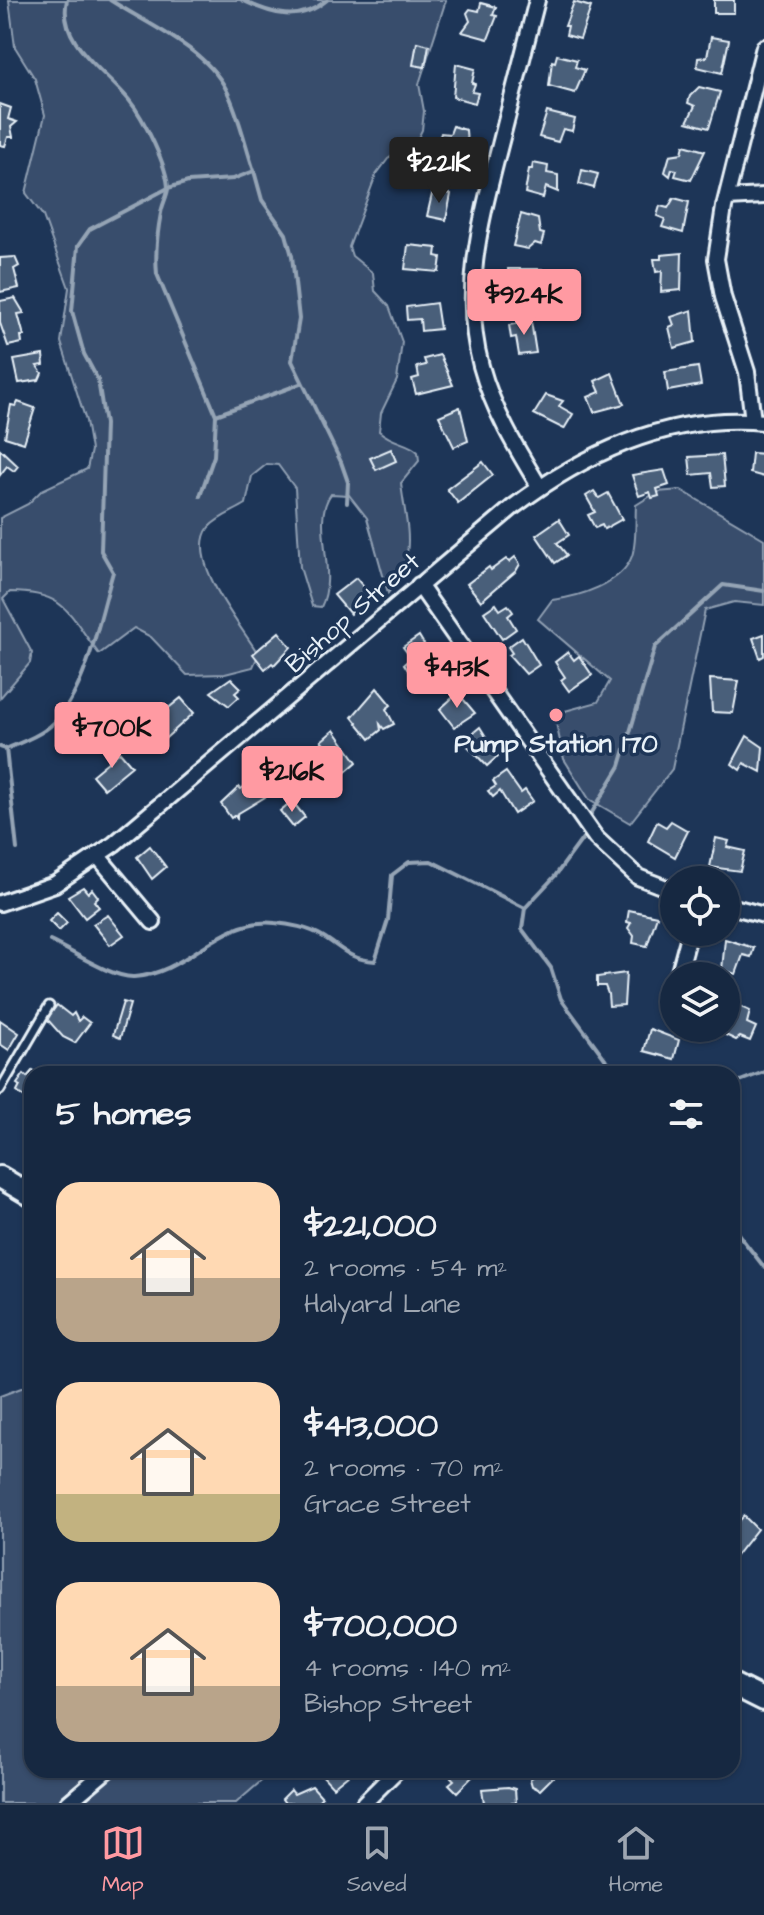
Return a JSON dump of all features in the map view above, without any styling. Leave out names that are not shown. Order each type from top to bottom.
[{"type":"street","points":[[537,0],[479,228],[473,272],[475,329],[481,365],[495,409],[539,486]]},
{"type":"street","points":[[758,422],[747,372],[718,279],[717,245],[764,47]]},
{"type":"street","points":[[727,198],[764,196]]},
{"type":"street","name":"Bishop Street","points":[[0,903],[55,884],[137,826],[419,585],[539,486],[575,463],[635,437],[688,425],[758,422]]},
{"type":"street","points":[[419,585],[596,838],[638,877],[660,886]]},
{"type":"street","points":[[97,855],[153,922]]},
{"type":"street","points":[[740,909],[764,915]]},
{"type":"street","points":[[0,1177],[24,1191]]},
{"type":"street","points":[[740,1688],[764,1700]]},
{"type":"street","points":[[68,1803],[98,1778]]},
{"type":"street","points":[[364,1803],[389,1778]]},
{"type":"lane","points":[[0,1090],[49,1006]]},
{"type":"shaded area","points":[[9,0],[446,0],[419,84],[424,111],[422,130],[418,138],[388,159],[376,175],[349,247],[352,256],[373,273],[375,291],[389,306],[402,342],[397,380],[381,413],[379,431],[418,452],[419,461],[401,483],[408,540],[404,566],[388,593],[367,518],[349,495],[331,494],[323,519],[326,593],[321,607],[312,606],[300,567],[295,488],[278,465],[267,464],[252,476],[246,504],[213,523],[203,540],[204,555],[217,590],[255,649],[257,658],[253,667],[225,674],[187,675],[151,637],[134,628],[99,654],[72,616],[55,601],[29,593],[10,592],[3,599],[32,653],[30,663],[0,698],[0,518],[28,504],[42,490],[87,469],[91,450],[86,421],[61,342],[69,288],[43,216],[26,193],[45,115],[35,79],[15,47]]},
{"type":"shaded area","points":[[681,490],[764,539],[764,605],[734,602],[705,610],[672,769],[630,823],[589,799],[564,759],[554,714],[598,702],[610,681],[538,619],[552,600],[586,592],[619,574],[627,566],[634,550],[636,505],[657,492]]},
{"type":"shaded area","points":[[24,1387],[24,1778],[265,1778],[236,1803],[0,1803],[0,1396]]},
{"type":"building","points":[[714,0],[734,0],[734,13],[714,13]]},
{"type":"building","points":[[574,2],[591,7],[580,39],[566,35],[568,26],[565,26]]},
{"type":"building","points":[[481,3],[496,7],[493,15],[497,16],[488,39],[462,32],[470,21],[467,13],[470,9],[479,11]]},
{"type":"building","points":[[711,37],[729,40],[722,73],[697,67],[698,58],[707,57]]},
{"type":"building","points":[[417,42],[429,45],[425,67],[413,65]]},
{"type":"building","points":[[557,55],[577,60],[575,67],[585,70],[575,93],[549,86],[552,61],[555,62]]},
{"type":"building","points":[[456,64],[475,69],[472,92],[478,93],[475,103],[453,97]]},
{"type":"building","points":[[699,87],[720,92],[709,128],[687,122],[695,106],[688,103],[690,96]]},
{"type":"building","points":[[0,104],[11,108],[8,119],[17,122],[11,127],[13,137],[8,137],[5,146],[0,145]]},
{"type":"building","points":[[547,112],[575,119],[572,131],[563,129],[558,142],[539,137]]},
{"type":"building","points":[[453,126],[466,130],[467,145],[459,163],[441,157],[445,144],[438,142],[441,133],[450,134]]},
{"type":"building","points":[[684,145],[705,151],[691,180],[675,176],[677,170],[672,169],[670,176],[665,172],[670,155],[682,153]]},
{"type":"building","points":[[533,163],[548,166],[547,173],[558,175],[558,192],[546,187],[543,198],[525,193]]},
{"type":"building","points":[[582,170],[598,174],[594,188],[579,184]]},
{"type":"building","points":[[433,190],[451,194],[446,220],[427,216]]},
{"type":"building","points":[[674,198],[689,202],[683,233],[662,227],[665,219],[657,216],[660,206],[668,208]]},
{"type":"building","points":[[521,214],[538,219],[540,233],[544,234],[541,245],[535,243],[528,249],[513,246]]},
{"type":"building","points":[[408,245],[437,248],[436,256],[441,257],[439,272],[405,269]]},
{"type":"building","points":[[682,253],[681,290],[661,292],[662,271],[656,272],[654,259],[661,259],[661,255]]},
{"type":"building","points":[[15,257],[19,266],[14,269],[19,288],[0,292],[0,258]]},
{"type":"building","points":[[508,269],[542,269],[541,289],[535,289],[535,303],[514,302],[515,288],[513,279],[508,279]]},
{"type":"building","points":[[15,298],[24,313],[18,314],[24,336],[21,336],[22,343],[8,346],[0,323],[0,301]]},
{"type":"building","points":[[436,303],[440,329],[421,331],[420,319],[407,320],[406,307]]},
{"type":"building","points":[[692,310],[695,342],[674,348],[669,327],[674,325],[671,317]]},
{"type":"building","points":[[531,321],[536,353],[519,355],[516,337],[511,338],[509,325]]},
{"type":"building","points":[[43,355],[44,365],[37,366],[42,373],[39,380],[19,383],[14,360]]},
{"type":"building","points":[[440,355],[453,385],[416,394],[412,379],[419,377],[417,367],[426,365],[424,359]]},
{"type":"building","points":[[698,367],[701,385],[668,391],[665,372]]},
{"type":"building","points":[[612,373],[624,404],[594,412],[588,397],[600,392],[595,381]]},
{"type":"building","points":[[546,395],[563,401],[559,406],[573,414],[564,429],[534,414]]},
{"type":"building","points":[[18,402],[35,408],[24,443],[5,437],[11,405],[16,406]]},
{"type":"building","points":[[460,407],[468,441],[454,447],[439,416]]},
{"type":"building","points":[[0,449],[18,466],[14,471],[7,466],[0,475]]},
{"type":"building","points":[[391,449],[396,461],[376,470],[370,458]]},
{"type":"building","points":[[752,453],[764,454],[764,477],[750,473]]},
{"type":"building","points":[[722,455],[725,486],[713,487],[711,473],[691,475],[689,457]]},
{"type":"building","points":[[483,462],[493,475],[458,503],[447,489]]},
{"type":"building","points":[[664,470],[669,485],[657,489],[659,496],[652,498],[650,492],[639,496],[632,475]]},
{"type":"building","points":[[594,491],[599,498],[608,493],[622,519],[604,529],[602,525],[595,528],[588,515],[595,512],[586,496]]},
{"type":"building","points":[[559,519],[569,535],[557,543],[567,555],[555,563],[536,535]]},
{"type":"building","points":[[515,557],[520,564],[516,571],[481,601],[467,584],[489,567],[491,570],[506,559],[509,562]]},
{"type":"building","points":[[356,578],[369,593],[350,614],[334,595]]},
{"type":"building","points":[[496,604],[500,610],[508,605],[513,612],[508,616],[516,629],[502,639],[484,612]]},
{"type":"building","points":[[279,632],[291,647],[274,665],[272,663],[265,669],[253,654]]},
{"type":"building","points":[[764,634],[764,656],[760,658],[753,638]]},
{"type":"building","points":[[419,636],[433,659],[411,675],[404,664],[411,658],[403,647]]},
{"type":"building","points":[[522,637],[539,665],[526,674],[509,655],[512,653],[508,647]]},
{"type":"building","points":[[568,652],[574,660],[579,656],[592,675],[569,691],[561,680],[565,677],[555,662]]},
{"type":"building","points":[[231,678],[241,688],[235,693],[239,697],[229,706],[211,692]]},
{"type":"building","points":[[710,679],[739,681],[733,713],[712,712]]},
{"type":"building","points":[[377,688],[391,705],[386,709],[394,724],[384,729],[380,724],[381,730],[370,739],[352,717]]},
{"type":"building","points":[[458,693],[475,713],[454,727],[440,709]]},
{"type":"building","points":[[181,698],[194,713],[159,744],[145,729],[152,723],[146,717],[161,704],[166,710]]},
{"type":"building","points":[[480,727],[498,756],[487,766],[463,741]]},
{"type":"building","points":[[334,730],[357,762],[335,781],[322,765],[332,757],[336,758],[321,741]]},
{"type":"building","points":[[747,736],[763,747],[761,772],[744,763],[740,770],[732,764]]},
{"type":"building","points":[[120,752],[132,766],[104,789],[92,775]]},
{"type":"building","points":[[506,772],[521,793],[525,790],[533,801],[514,814],[500,791],[493,797],[488,791],[496,786],[493,781]]},
{"type":"building","points":[[252,781],[265,797],[237,814],[237,818],[235,815],[231,818],[221,804],[239,787],[241,789]]},
{"type":"building","points":[[292,801],[305,817],[293,827],[280,811]]},
{"type":"building","points":[[671,821],[688,831],[675,857],[648,841],[657,822],[666,827]]},
{"type":"building","points":[[716,838],[729,841],[727,847],[745,851],[740,871],[740,866],[710,866]]},
{"type":"building","points":[[150,846],[166,867],[152,879],[137,857]]},
{"type":"building","points":[[83,887],[88,893],[92,889],[98,897],[94,901],[99,907],[85,918],[68,896]]},
{"type":"building","points":[[629,910],[657,916],[647,946],[633,943],[634,936],[628,928],[631,923],[627,922]]},
{"type":"building","points":[[57,913],[67,923],[59,931],[49,921]]},
{"type":"building","points":[[108,915],[124,935],[110,945],[93,924]]},
{"type":"building","points":[[740,944],[754,948],[751,957],[743,955],[740,963],[723,962],[724,946]]},
{"type":"building","points":[[626,973],[624,1005],[609,1006],[605,986],[597,986],[597,977]]},
{"type":"building","points":[[123,1002],[130,1004],[120,1038],[113,1035]]},
{"type":"building","points":[[57,1005],[71,1016],[74,1013],[78,1021],[82,1017],[90,1023],[75,1043],[63,1037],[47,1019]]},
{"type":"building","points":[[740,1006],[750,1011],[747,1023],[756,1027],[750,1041],[740,1037]]},
{"type":"building","points":[[0,1020],[19,1033],[9,1050],[0,1044]]},
{"type":"building","points":[[650,1029],[660,1033],[660,1042],[678,1042],[674,1059],[644,1051]]},
{"type":"building","points":[[24,1074],[24,1097],[17,1092],[20,1086],[17,1084]]},
{"type":"building","points":[[744,1516],[757,1529],[740,1551],[740,1520]]},
{"type":"building","points":[[325,1778],[344,1778],[333,1787]]},
{"type":"building","points":[[452,1778],[471,1778],[457,1792],[449,1784],[454,1780]]},
{"type":"building","points":[[552,1778],[540,1790],[532,1786],[530,1779]]},
{"type":"building","points":[[312,1786],[322,1797],[316,1803],[285,1803],[282,1799],[291,1790],[294,1794]]},
{"type":"building","points":[[482,1789],[515,1789],[516,1803],[484,1803]]},
{"type":"waterway","points":[[67,0],[69,30],[76,43],[135,108],[164,168],[168,189],[158,228],[157,274],[216,415],[214,456],[200,496]]},
{"type":"waterway","points":[[0,747],[6,749],[41,733],[59,718],[70,701],[89,658],[113,572],[101,551],[105,424],[98,380],[84,354],[72,311],[78,246],[90,229],[168,188],[188,182],[233,179],[254,171],[235,109],[217,74],[190,49],[110,0]]},
{"type":"waterway","points":[[242,0],[264,10],[286,14],[306,12],[327,0]]},
{"type":"waterway","points":[[254,171],[262,200],[286,234],[292,256],[299,319],[292,361],[341,462],[348,482],[347,503]]},
{"type":"waterway","points":[[216,415],[300,384]]},
{"type":"waterway","points":[[591,814],[620,766],[655,647],[723,585],[764,591]]},
{"type":"waterway","points":[[6,749],[17,849]]},
{"type":"waterway","points":[[583,838],[555,876],[525,908],[522,929],[551,968],[561,999],[613,1066]]},
{"type":"waterway","points":[[50,941],[104,969],[134,977],[153,974],[171,966],[237,928],[255,923],[275,923],[311,931],[353,956],[375,961],[388,920],[392,875],[409,862],[431,861],[525,908]]},
{"type":"waterway","points":[[740,1081],[764,1072]]},
{"type":"waterway","points":[[740,1236],[764,1267]]},
{"type":"place","name":"Pump Station 170","points":[[556,715]]}]
